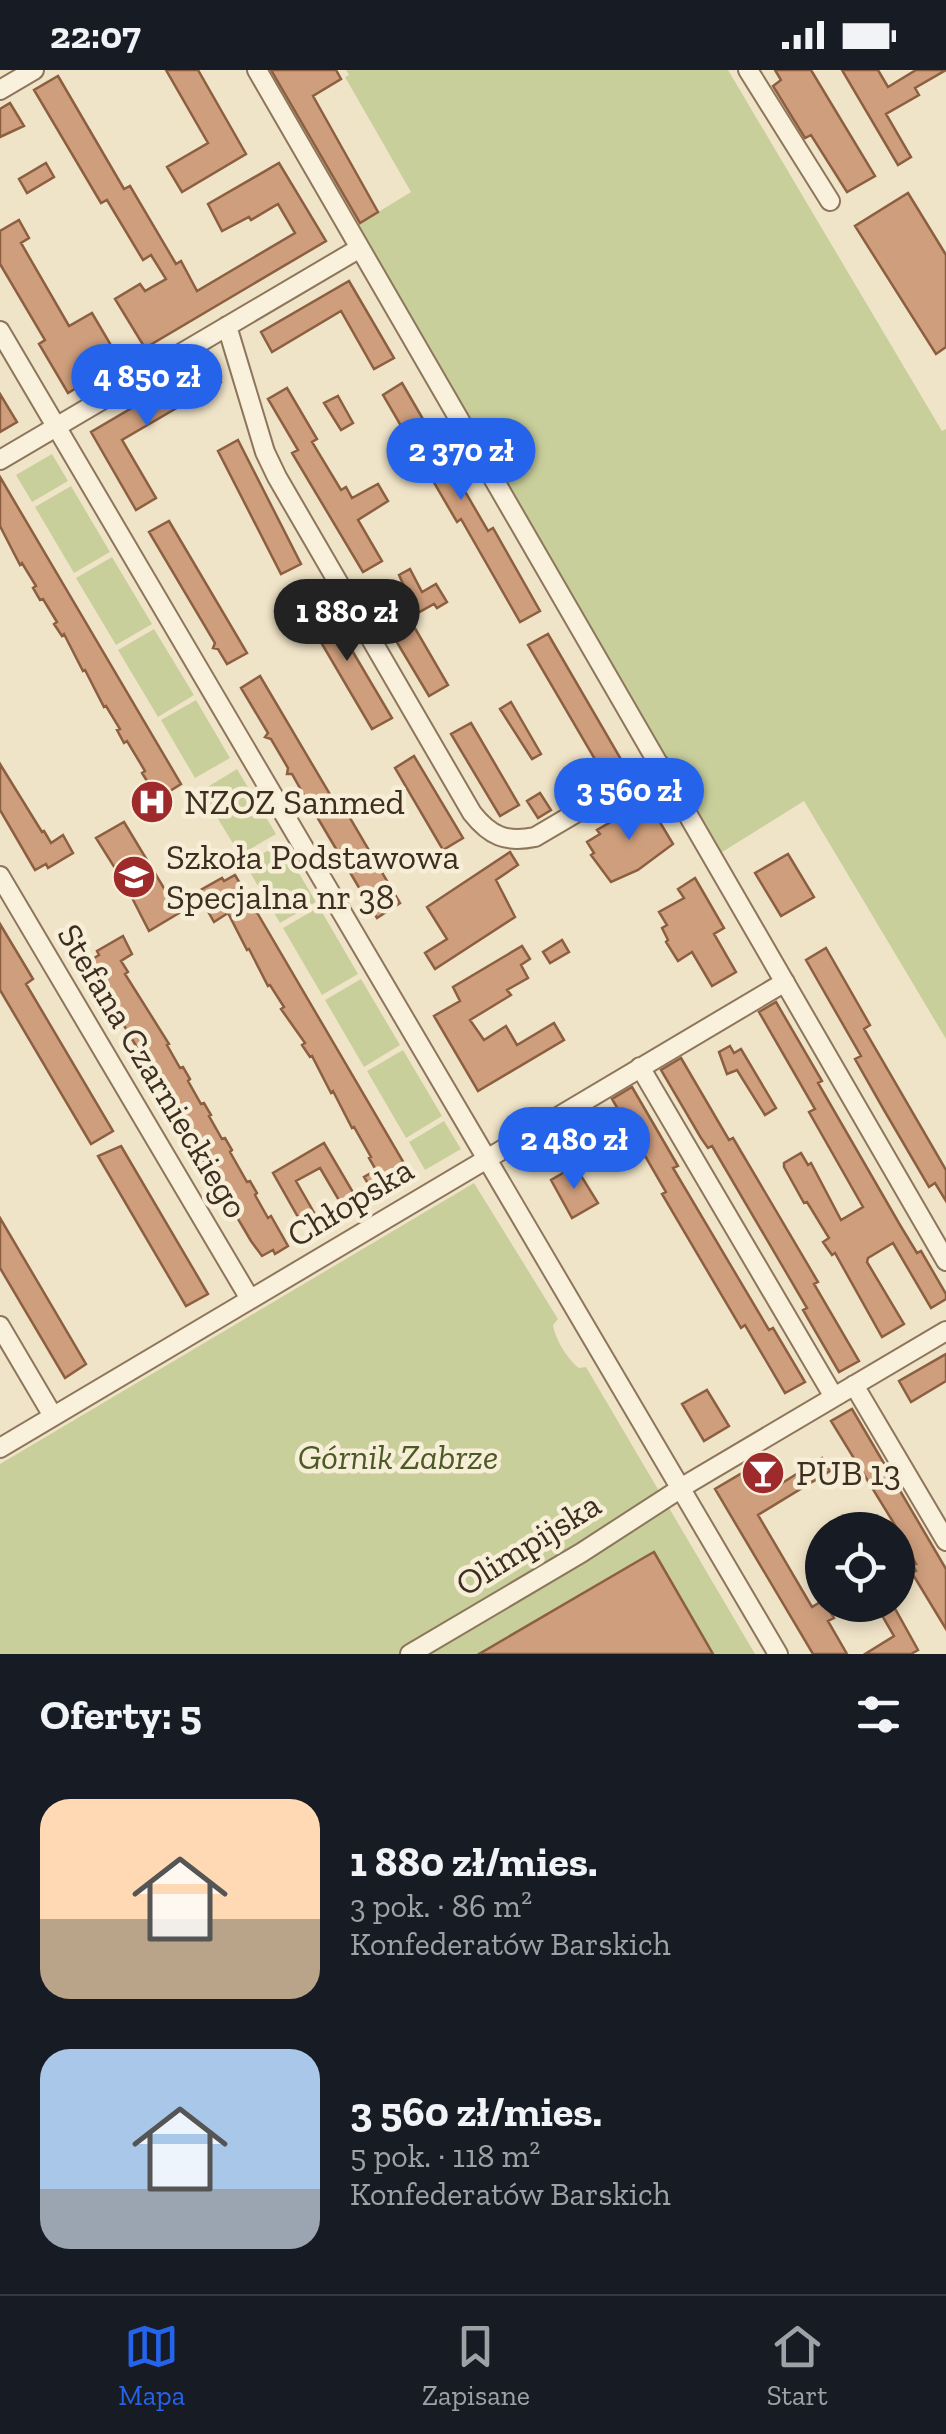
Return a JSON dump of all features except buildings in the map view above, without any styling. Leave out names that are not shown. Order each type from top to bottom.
[{"type":"street","points":[[0,90],[34,70]]},
{"type":"street","points":[[257,70],[946,1261]]},
{"type":"street","points":[[748,70],[830,201]]},
{"type":"street","points":[[0,460],[360,248]]},
{"type":"street","points":[[227,326],[265,452],[277,478],[472,813],[485,829],[500,838],[519,840],[535,836],[658,764]]},
{"type":"street","points":[[0,331],[778,1654]]},
{"type":"street","name":"Stefana Czarnieckiego","points":[[0,876],[250,1299]]},
{"type":"street","name":"Chłopska","points":[[0,1448],[785,982]]},
{"type":"street","points":[[640,1066],[834,1397]]},
{"type":"street","points":[[0,1326],[54,1416]]},
{"type":"street","name":"Olimpijska","points":[[410,1654],[946,1331]]},
{"type":"street","points":[[854,1385],[946,1541]]},
{"type":"green space","points":[[346,70],[728,70],[942,431],[946,429],[946,1039],[804,801],[719,854],[357,225],[411,192],[345,77],[349,75]]},
{"type":"green space","points":[[52,454],[68,481],[32,502],[16,475]]},
{"type":"green space","points":[[71,486],[110,552],[74,573],[35,507]]},
{"type":"green space","points":[[112,557],[152,624],[116,645],[76,578]]},
{"type":"green space","points":[[154,629],[194,695],[158,717],[118,650]]},
{"type":"green space","points":[[196,700],[230,758],[195,778],[161,720]]},
{"type":"green space","points":[[237,769],[276,834],[240,855],[201,791]]},
{"type":"green space","points":[[281,843],[316,902],[280,923],[245,864]]},
{"type":"green space","points":[[319,907],[358,974],[322,995],[283,928]]},
{"type":"green space","points":[[361,979],[400,1045],[364,1067],[325,1000]]},
{"type":"green space","points":[[403,1050],[442,1116],[406,1138],[367,1071]]},
{"type":"green space","points":[[444,1121],[461,1149],[425,1170],[409,1142]]},
{"type":"green space","name":"Górnik Zabrze","points":[[474,1183],[558,1319],[553,1325],[563,1349],[579,1368],[586,1367],[755,1654],[0,1654],[0,1464]]},
{"type":"place","name":"NZOZ Sanmed","points":[[152,802]]},
{"type":"place","name":"Szkoła Podstawowa Specjalna nr 38","points":[[134,877]]},
{"type":"place","name":"PUB 13","points":[[763,1473]]}]
